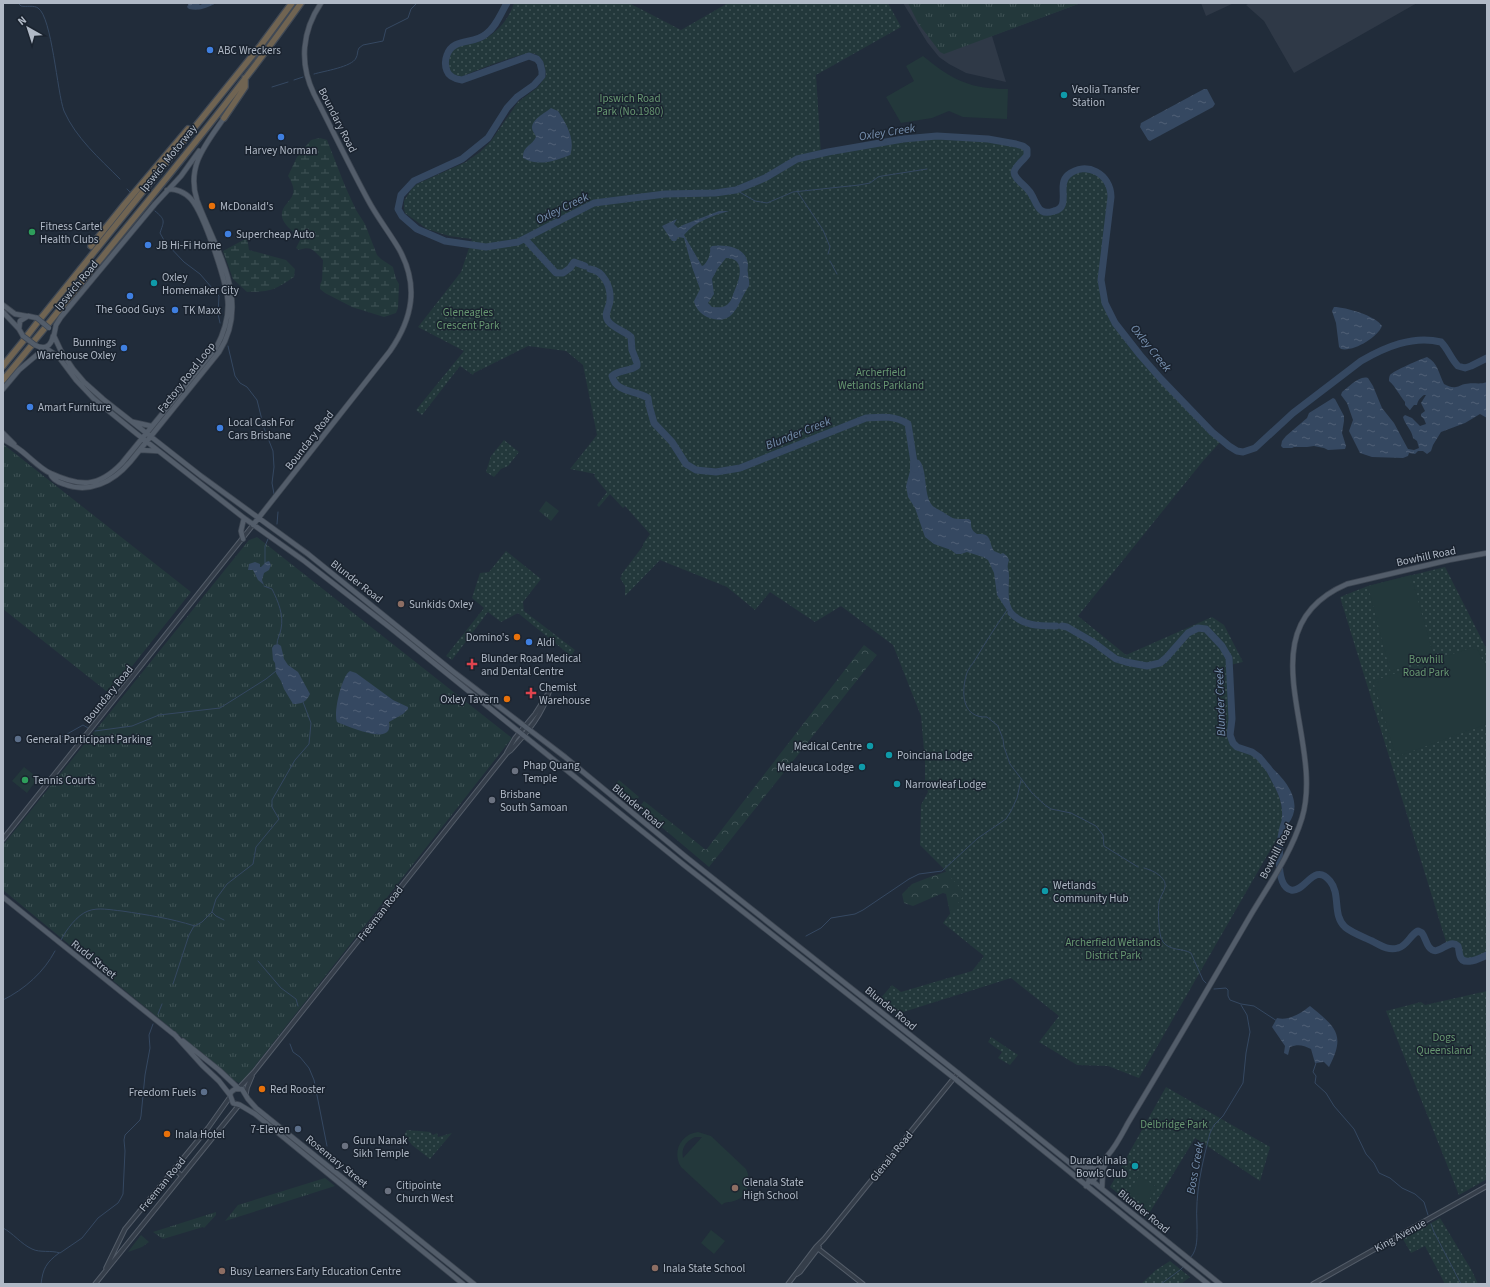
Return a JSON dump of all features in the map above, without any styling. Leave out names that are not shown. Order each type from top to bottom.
[{"type":"highway","name":"Ipswich Motorway","points":[[3,366],[38,320],[236,76],[292,3]]},
{"type":"highway","name":"Ipswich Motorway","points":[[3,380],[245,78],[301,3]]},
{"type":"highway","points":[[91,246],[228,81],[236,76]]},
{"type":"highway","points":[[224,118],[245,87],[245,78]]},
{"type":"main road","name":"Boundary Road","points":[[253,525],[390,351],[404,328],[408,317],[411,297],[406,264],[399,249],[369,202],[310,86],[305,67],[305,44],[310,24],[321,3]]},
{"type":"main road","name":"Ipswich Road","points":[[44,348],[52,343],[56,325],[61,316],[167,190],[185,171],[224,118]]},
{"type":"main road","name":"Factory Road Loop","points":[[50,473],[51,478],[56,481],[72,487],[83,488],[97,486],[120,473],[147,442],[218,352],[226,339],[233,307],[229,280],[198,202],[194,185],[195,170],[199,157],[224,118]]},
{"type":"main road","name":"Factory Road Loop","points":[[50,473],[77,483],[88,483],[100,480],[117,468],[216,348],[224,330],[228,314],[228,298],[225,283],[214,250],[197,208],[192,200],[186,195],[172,189],[167,190]]},
{"type":"main road","points":[[3,305],[15,314],[38,320]]},
{"type":"main road","points":[[3,312],[25,337]]},
{"type":"main road","points":[[19,329],[20,321],[26,316]]},
{"type":"main road","name":"Blunder Road","points":[[38,320],[47,327],[54,336],[68,362],[84,382],[98,395],[201,476],[338,578],[455,673],[565,757],[753,910],[1220,1284]]},
{"type":"main road","name":"Blunder Road","points":[[25,337],[33,344],[58,356],[76,380],[94,399],[142,438],[253,525],[303,560],[684,865],[954,1078],[1208,1284]]},
{"type":"main road","points":[[3,390],[19,370],[44,348]]},
{"type":"main road","points":[[132,422],[151,426]]},
{"type":"main road","points":[[3,433],[16,446],[50,473]]},
{"type":"main road","points":[[3,439],[16,446]]},
{"type":"main road","points":[[140,450],[159,451]]},
{"type":"main road","points":[[243,538],[241,531],[244,518]]},
{"type":"main road","name":"Bowhill Road","points":[[1091,1180],[1097,1169],[1108,1155],[1168,1056],[1285,857],[1298,830],[1303,815],[1305,801],[1306,771],[1294,687],[1292,660],[1293,648],[1297,635],[1308,612],[1324,596],[1334,589],[1347,584],[1448,560],[1487,553]]},
{"type":"main road","name":"Rudd Street","points":[[3,897],[239,1088]]},
{"type":"main road","name":"Rudd Street","points":[[174,1034],[202,1065],[219,1080],[230,1096]]},
{"type":"main road","points":[[239,1088],[242,1089],[246,1095],[245,1101],[239,1105],[233,1103],[230,1096],[233,1090],[239,1088]]},
{"type":"main road","name":"Rosemary Street","points":[[246,1095],[256,1108],[474,1284]]},
{"type":"main road","name":"Rosemary Street","points":[[239,1105],[255,1114],[463,1284]]},
{"type":"main road","name":"Bowhill Road","points":[[1086,1186],[1104,1167],[1108,1155]]},
{"type":"main road","points":[[1072,1164],[1097,1169]]},
{"type":"main road","points":[[1102,1188],[1104,1167]]},
{"type":"main road","points":[[335,1180],[340,1175]]},
{"type":"street","name":"Boundary Road","points":[[3,839],[253,525]]},
{"type":"street","points":[[549,692],[540,715],[527,728],[535,714],[549,692]]},
{"type":"street","name":"Freeman Road","points":[[239,1088],[253,1073],[527,728]]},
{"type":"street","name":"Freeman Road","points":[[246,1095],[253,1073]]},
{"type":"street","name":"Glenala Road","points":[[788,1284],[800,1272],[824,1239],[958,1073]]},
{"type":"street","name":"Freeman Road","points":[[103,1275],[125,1229],[208,1128],[230,1096]]},
{"type":"street","name":"Freeman Road","points":[[95,1284],[239,1105]]},
{"type":"street","points":[[208,1128],[216,1134]]},
{"type":"street","points":[[174,1169],[182,1176]]},
{"type":"street","name":"King Avenue","points":[[1313,1284],[1487,1186]]},
{"type":"street","points":[[817,1248],[863,1284]]},
{"type":"shaded area","points":[[903,3],[1081,3],[992,36],[1006,82],[966,73],[939,57],[927,42]]},
{"type":"shaded area","points":[[1201,3],[1234,3],[1206,16]]},
{"type":"shaded area","points":[[1250,3],[1417,3],[1294,73],[1264,21],[1246,5]]},
{"type":"green space","name":"Archerfield Wetlands Parkland","points":[[514,3],[629,3],[681,30],[728,3],[888,3],[901,27],[816,75],[821,154],[888,142],[932,138],[977,138],[1020,145],[1023,146],[1028,152],[1025,158],[1015,168],[1014,174],[1032,194],[1037,207],[1046,213],[1056,211],[1062,206],[1064,201],[1063,184],[1065,178],[1070,174],[1079,170],[1092,169],[1100,173],[1109,184],[1111,198],[1101,279],[1103,296],[1107,307],[1120,330],[1139,354],[1201,420],[1222,440],[1203,461],[1078,616],[1126,655],[1212,617],[1224,625],[1243,662],[1230,665],[1232,719],[1230,735],[1233,743],[1237,747],[1252,752],[1264,763],[1263,764],[1279,797],[1282,812],[1280,833],[1139,1078],[1108,1066],[1077,1065],[1039,1042],[1059,1016],[1011,978],[897,1014],[879,1000],[892,985],[901,992],[972,971],[984,956],[943,923],[965,894],[943,868],[920,845],[921,805],[928,792],[925,782],[925,762],[921,716],[893,645],[841,606],[815,622],[770,592],[755,610],[727,587],[660,560],[625,596],[625,586],[620,578],[622,576],[621,575],[643,546],[650,534],[625,506],[623,508],[610,494],[599,507],[597,505],[607,492],[594,476],[595,474],[570,469],[597,435],[583,365],[566,351],[528,346],[474,373],[473,375],[460,366],[422,415],[416,410],[464,351],[418,327],[461,272],[472,239],[449,236],[427,229],[405,213],[404,201],[412,188],[417,184],[466,162],[480,152],[491,141],[518,102],[538,87],[546,76],[544,64],[535,54],[520,55],[460,77],[455,77],[449,70],[449,58],[455,48],[462,44],[480,41],[488,37],[506,20]]},
{"type":"green space","points":[[908,3],[1081,3],[944,54],[940,52],[918,23]]},
{"type":"green space","points":[[923,56],[943,71],[962,82],[995,89],[1008,89],[1007,119],[963,117],[949,111],[932,118],[901,123],[886,97],[914,81],[906,66]]},
{"type":"green space","points":[[320,138],[327,140],[345,186],[356,210],[365,224],[377,255],[393,267],[399,284],[398,308],[396,313],[384,317],[352,307],[320,289],[323,260],[310,249],[307,248],[299,250],[296,248],[301,238],[284,223],[282,212],[293,194],[292,185],[288,176],[297,157],[311,140]]},
{"type":"green space","points":[[247,238],[249,250],[286,260],[295,269],[294,277],[282,285],[267,291],[247,292],[233,279],[223,251]]},
{"type":"green space","points":[[504,440],[519,452],[508,466],[501,469],[494,477],[486,472],[491,456]]},
{"type":"green space","points":[[3,444],[191,592],[110,694],[3,609]]},
{"type":"green space","points":[[546,501],[559,511],[551,521],[539,511]]},
{"type":"green space","points":[[257,537],[512,738],[243,1081],[239,1083],[3,890],[3,845],[249,540]]},
{"type":"green space","points":[[506,551],[541,579],[523,602],[524,611],[575,650],[571,656],[518,613],[501,622],[488,612],[452,660],[446,656],[484,608],[472,598],[480,573],[489,572]]},
{"type":"green space","name":"Bowhill Road Park","points":[[1445,567],[1487,650],[1487,955],[1472,961],[1465,961],[1462,959],[1458,946],[1455,943],[1447,945],[1340,597],[1368,586]]},
{"type":"green space","points":[[1411,575],[1434,657],[1390,671],[1368,586]]},
{"type":"green space","points":[[864,645],[877,655],[709,867],[639,808],[644,801],[706,850]]},
{"type":"green space","points":[[1476,646],[1487,669],[1487,724],[1396,757],[1373,681]]},
{"type":"green space","name":"Tennis Courts","points":[[24,767],[38,778],[27,793],[12,781]]},
{"type":"green space","points":[[619,780],[639,797],[633,804],[613,787]]},
{"type":"green space","points":[[957,868],[981,883],[951,918],[946,894],[943,893],[913,906],[904,903],[902,894],[912,884]]},
{"type":"green space","points":[[1093,883],[1103,887],[1096,901],[1087,897]]},
{"type":"green space","name":"Dogs Queensland","points":[[1487,991],[1487,1179],[1459,1195],[1386,1011],[1421,1002],[1425,1005]]},
{"type":"green space","points":[[991,1037],[1018,1055],[1010,1065],[998,1058],[1002,1052],[988,1042]]},
{"type":"green space","name":"Delbridge Park","points":[[1166,1087],[1270,1147],[1260,1181],[1195,1138],[1147,1217],[1110,1187]]},
{"type":"green space","points":[[407,1130],[430,1132],[433,1135],[437,1133],[438,1137],[452,1133],[430,1159],[412,1145],[404,1135]]},
{"type":"green space","points":[[698,1132],[711,1136],[746,1169],[749,1183],[743,1196],[722,1205],[681,1167],[677,1156],[679,1145],[686,1136]],"holes":[[[695,1137],[702,1137],[683,1158],[683,1151],[687,1143]]]},
{"type":"green space","points":[[1139,1176],[1157,1187],[1146,1205],[1128,1193]]},
{"type":"green space","points":[[325,1178],[335,1186],[225,1221],[238,1205]]},
{"type":"green space","points":[[216,1212],[216,1215],[204,1228],[203,1227],[163,1239],[153,1232]]},
{"type":"green space","points":[[1440,1218],[1472,1271],[1478,1284],[1445,1284],[1425,1246],[1411,1253],[1403,1239]]},
{"type":"green space","points":[[711,1230],[725,1241],[714,1254],[701,1243]]},
{"type":"green space","points":[[141,1235],[149,1242],[142,1247],[128,1252]]},
{"type":"green space","points":[[1170,1261],[1190,1277],[1181,1284],[1141,1284],[1156,1270]]},
{"type":"water","points":[[189,3],[198,3],[200,5],[204,3],[216,3],[206,8],[197,10],[189,9],[187,7]]},
{"type":"water","points":[[1204,89],[1207,89],[1215,104],[1213,107],[1150,141],[1148,140],[1140,127],[1141,123]]},
{"type":"water","points":[[551,108],[558,111],[569,132],[572,143],[570,155],[541,163],[529,161],[523,158],[523,154],[526,148],[536,137],[532,129],[534,122],[539,116]]},
{"type":"water","points":[[719,211],[729,211],[711,217],[693,226],[684,235],[702,266],[708,259],[710,248],[712,246],[729,246],[744,254],[748,264],[749,286],[738,306],[729,317],[716,320],[707,317],[696,306],[694,301],[700,289],[684,238],[678,237],[676,241],[672,241],[662,226],[677,219],[674,224],[678,228]],"holes":[[[726,258],[736,261],[740,268],[738,282],[732,298],[724,307],[712,307],[708,303],[714,294],[712,279]]]},
{"type":"water","points":[[1334,307],[1360,313],[1374,319],[1382,326],[1375,335],[1364,343],[1352,348],[1341,349],[1339,347],[1336,323],[1332,311]]},
{"type":"water","points":[[1427,357],[1434,362],[1444,384],[1448,386],[1458,387],[1464,384],[1487,382],[1487,418],[1480,414],[1465,423],[1441,432],[1431,451],[1427,454],[1423,451],[1418,451],[1415,454],[1409,453],[1408,456],[1403,458],[1372,457],[1360,453],[1349,431],[1353,420],[1347,403],[1341,395],[1342,392],[1361,378],[1368,378],[1382,408],[1394,423],[1408,449],[1414,450],[1419,448],[1417,441],[1413,438],[1403,417],[1405,415],[1412,418],[1420,426],[1426,424],[1421,416],[1421,414],[1425,411],[1421,403],[1426,395],[1421,397],[1417,405],[1414,405],[1410,410],[1405,405],[1405,402],[1389,379],[1390,375],[1396,371]]},
{"type":"water","points":[[1333,398],[1344,416],[1342,433],[1346,446],[1345,449],[1328,450],[1314,446],[1283,448],[1281,446],[1282,441],[1286,436],[1307,418],[1309,413]]},
{"type":"water","points":[[915,459],[919,460],[922,464],[928,497],[932,505],[952,518],[969,519],[971,521],[972,530],[977,534],[987,536],[994,551],[1001,554],[1003,553],[1007,556],[1009,560],[1009,597],[1013,611],[1017,616],[1016,619],[1010,615],[997,595],[994,573],[988,560],[967,552],[956,554],[951,550],[934,544],[925,537],[915,508],[908,497],[906,486],[910,471],[910,462]]},
{"type":"water","points":[[269,561],[271,565],[269,570],[264,573],[262,580],[264,585],[258,580],[253,570],[248,570],[249,564],[255,562],[260,564],[261,567]]},
{"type":"water","points":[[278,644],[281,646],[284,659],[288,665],[298,672],[310,694],[305,701],[299,704],[293,704],[276,673],[272,648],[274,645]]},
{"type":"water","points":[[350,671],[356,673],[393,700],[408,707],[403,714],[389,722],[389,730],[384,734],[371,734],[337,722],[336,711],[341,687],[344,679]]},
{"type":"water","points":[[1264,761],[1285,781],[1290,790],[1295,807],[1288,824],[1279,833],[1282,813],[1281,804],[1263,764]]},
{"type":"water","points":[[1310,1006],[1332,1026],[1336,1032],[1337,1047],[1329,1067],[1324,1062],[1315,1063],[1311,1049],[1300,1045],[1290,1047],[1288,1055],[1284,1053],[1285,1046],[1272,1027],[1277,1018],[1281,1019],[1299,1014]]},
{"type":"waterway","points":[[18,3],[21,6],[36,7],[43,14],[51,40],[64,111],[81,139],[120,179]]},
{"type":"waterway","points":[[314,74],[349,64],[356,58],[359,48],[363,45],[383,41],[386,29],[408,18],[411,9],[417,3]]},
{"type":"waterway","name":"Oxley Creek","points":[[507,3],[490,31],[481,37],[459,43],[450,49],[446,61],[448,73],[449,75],[462,80],[529,56],[537,59],[540,63],[542,76],[534,85],[517,97],[507,108],[488,138],[462,159],[414,181],[401,195],[398,209],[402,216],[417,229],[445,241],[486,247],[518,242],[594,203],[665,194],[715,193],[736,190],[765,178],[797,159],[828,152],[903,139],[937,136],[988,139],[1016,144],[1027,149],[1027,155],[1016,168],[1014,175],[1031,193],[1038,207],[1043,212],[1059,209],[1062,205],[1063,184],[1065,179],[1068,175],[1075,171],[1090,169],[1102,176],[1107,182],[1111,197],[1101,280],[1105,303],[1115,323],[1161,379],[1212,432],[1237,451],[1243,452],[1255,448],[1293,413],[1361,361],[1389,347],[1410,341],[1420,340],[1441,342],[1458,366],[1465,368],[1487,358]]},
{"type":"waterway","points":[[294,80],[303,77]]},
{"type":"waterway","points":[[272,87],[288,82]]},
{"type":"waterway","points":[[736,190],[755,201],[767,203],[793,192],[859,185],[870,183],[882,176],[927,169]]},
{"type":"waterway","points":[[127,189],[131,193]]},
{"type":"waterway","points":[[797,191],[823,230],[830,247],[828,254]]},
{"type":"waterway","points":[[155,211],[163,221],[160,233],[165,242],[184,262],[200,274],[219,296],[218,314],[220,323]]},
{"type":"waterway","name":"Blunder Creek","points":[[525,239],[556,273],[563,273],[570,268],[574,262],[585,266]]},
{"type":"waterway","points":[[830,261],[837,274]]},
{"type":"waterway","name":"Blunder Creek","points":[[590,269],[595,270],[606,280],[610,295],[610,303],[606,316],[608,321],[613,326],[631,337],[632,350],[637,363],[637,366],[634,368],[618,372],[612,376],[614,381],[622,388],[648,398],[654,423],[672,442],[686,464],[696,470],[716,472],[740,468],[866,418],[882,417],[898,419],[908,424],[915,469]]},
{"type":"waterway","points":[[228,346],[235,376],[240,383],[247,387],[257,400],[264,428],[273,451],[274,467],[272,483],[274,494]]},
{"type":"waterway","points":[[277,524],[278,512]]},
{"type":"waterway","points":[[265,563],[265,546],[268,539]]},
{"type":"waterway","points":[[264,586],[272,589],[281,613],[282,624],[277,644]]},
{"type":"waterway","points":[[1007,610],[967,672],[964,683],[964,698],[968,709],[973,714],[987,717],[998,726],[1010,764],[1032,793],[1051,809],[1071,813],[1096,826],[1103,835],[1104,846],[1138,867]]},
{"type":"waterway","name":"Blunder Creek","points":[[1011,613],[1026,623],[1056,626]]},
{"type":"waterway","name":"Blunder Creek","points":[[1062,626],[1067,627],[1093,642],[1116,659],[1147,666],[1160,663],[1188,633],[1198,628],[1206,629],[1222,646],[1229,658],[1232,719],[1230,735],[1233,743],[1237,747],[1252,752],[1259,757],[1269,769]]},
{"type":"waterway","points":[[95,731],[132,726],[159,715],[220,708],[276,671]]},
{"type":"waterway","points":[[61,940],[76,919],[84,913],[96,909],[150,915],[195,926],[202,922],[212,912],[216,899],[227,884],[253,864],[256,847],[279,819],[272,807],[272,800],[295,760],[309,744],[311,723],[303,702]]},
{"type":"waterway","points":[[60,738],[83,725],[88,728]]},
{"type":"waterway","points":[[806,936],[821,928],[831,918],[855,914],[863,910],[909,879],[919,874],[942,871],[978,838],[1006,819],[1017,798],[1021,780]]},
{"type":"waterway","name":"Blunder Creek","points":[[1284,824],[1279,860],[1282,879],[1285,886],[1291,890],[1296,890],[1314,876],[1319,874],[1324,876],[1333,886],[1339,917],[1341,922],[1348,929],[1387,948],[1394,949],[1401,947],[1418,931],[1422,933],[1432,950],[1436,951],[1454,944],[1458,946],[1460,956],[1465,961],[1472,961],[1487,955]]},
{"type":"waterway","points":[[1144,868],[1158,874],[1165,883],[1158,910],[1161,939],[1169,947],[1191,953],[1203,980],[1206,983]]},
{"type":"waterway","points":[[212,912],[224,920]]},
{"type":"waterway","points":[[173,984],[189,935],[194,926]]},
{"type":"waterway","points":[[3,1000],[19,991],[40,973],[51,959],[55,951]]},
{"type":"waterway","points":[[258,961],[281,988],[296,999],[298,1006]]},
{"type":"waterway","name":"Boss Creek","points":[[1214,989],[1226,988],[1228,990],[1230,1000],[1241,1004],[1254,1006],[1277,1021]]},
{"type":"waterway","points":[[158,1014],[162,1004]]},
{"type":"waterway","name":"Boss Creek","points":[[1191,1257],[1197,1242],[1198,1190],[1210,1133],[1214,1125],[1223,1116],[1243,1083],[1250,1032],[1247,1015],[1241,1005]]},
{"type":"waterway","points":[[3,1228],[32,1249],[60,1253],[82,1238],[98,1218],[118,1203],[123,1194],[125,1151],[124,1140],[125,1135],[140,1120],[145,1075],[150,1048],[149,1035],[153,1024]]},
{"type":"waterway","points":[[290,1044],[293,1052],[300,1057],[309,1068],[314,1080],[327,1146]]},
{"type":"waterway","points":[[1316,1063],[1313,1072],[1316,1076],[1315,1083],[1326,1093],[1334,1106],[1354,1129],[1366,1154],[1374,1163],[1379,1173],[1390,1178],[1402,1188],[1415,1194],[1424,1202],[1428,1215]]},
{"type":"waterway","points":[[1431,1224],[1461,1284]]},
{"type":"waterway","points":[[41,1284],[46,1266],[59,1253]]},
{"type":"waterway","name":"Boss Creek","points":[[1161,1284],[1184,1266]]},
{"type":"place","name":"ABC Wreckers","points":[[210,50]]},
{"type":"place","name":"Veolia Transfer Station","points":[[1064,95]]},
{"type":"place","name":"Harvey Norman","points":[[281,137]]},
{"type":"place","name":"McDonald's","points":[[212,206]]},
{"type":"place","name":"Fitness Cartel Health Clubs","points":[[32,232]]},
{"type":"place","name":"Supercheap Auto","points":[[228,234]]},
{"type":"place","name":"JB Hi-Fi Home","points":[[148,245]]},
{"type":"place","name":"Oxley Homemaker City","points":[[154,283]]},
{"type":"place","name":"The Good Guys","points":[[130,296]]},
{"type":"place","name":"TK Maxx","points":[[175,310]]},
{"type":"place","name":"Bunnings Warehouse Oxley","points":[[124,348]]},
{"type":"place","name":"Amart Furniture","points":[[30,407]]},
{"type":"place","name":"Local Cash For Cars Brisbane","points":[[220,428]]},
{"type":"place","name":"Sunkids Oxley","points":[[401,604]]},
{"type":"place","name":"Domino's","points":[[517,637]]},
{"type":"place","name":"Aldi","points":[[529,642]]},
{"type":"place","name":"Blunder Road Medical and Dental Centre","points":[[472,664]]},
{"type":"place","name":"Chemist Warehouse","points":[[531,693]]},
{"type":"place","name":"Oxley Tavern","points":[[507,699]]},
{"type":"place","name":"General Participant Parking","points":[[18,739]]},
{"type":"place","name":"Medical Centre","points":[[870,746]]},
{"type":"place","name":"Poinciana Lodge","points":[[889,755]]},
{"type":"place","name":"Melaleuca Lodge","points":[[862,767]]},
{"type":"place","name":"Phap Quang Temple","points":[[515,771]]},
{"type":"place","name":"Tennis Courts","points":[[25,780]]},
{"type":"place","name":"Narrowleaf Lodge","points":[[897,784]]},
{"type":"place","name":"Brisbane South Samoan","points":[[492,800]]},
{"type":"place","name":"Wetlands Community Hub","points":[[1045,891]]},
{"type":"place","name":"Red Rooster","points":[[262,1089]]},
{"type":"place","name":"Freedom Fuels","points":[[204,1092]]},
{"type":"place","name":"7-Eleven","points":[[298,1129]]},
{"type":"place","name":"Inala Hotel","points":[[167,1134]]},
{"type":"place","name":"Guru Nanak Sikh Temple","points":[[345,1146]]},
{"type":"place","name":"Durack Inala Bowls Club","points":[[1135,1166]]},
{"type":"place","name":"Glenala State High School","points":[[735,1188]]},
{"type":"place","name":"Citipointe Church West","points":[[388,1191]]},
{"type":"place","name":"Inala State School","points":[[655,1268]]},
{"type":"place","name":"Busy Learners Early Education Centre","points":[[222,1271]]},
{"type":"park label","name":"Ipswich Road Park (No.1980)","points":[[630,104]]},
{"type":"park label","name":"Gleneagles Crescent Park","points":[[468,318]]},
{"type":"park label","name":"Archerfield Wetlands District Park","points":[[1113,948]]}]
